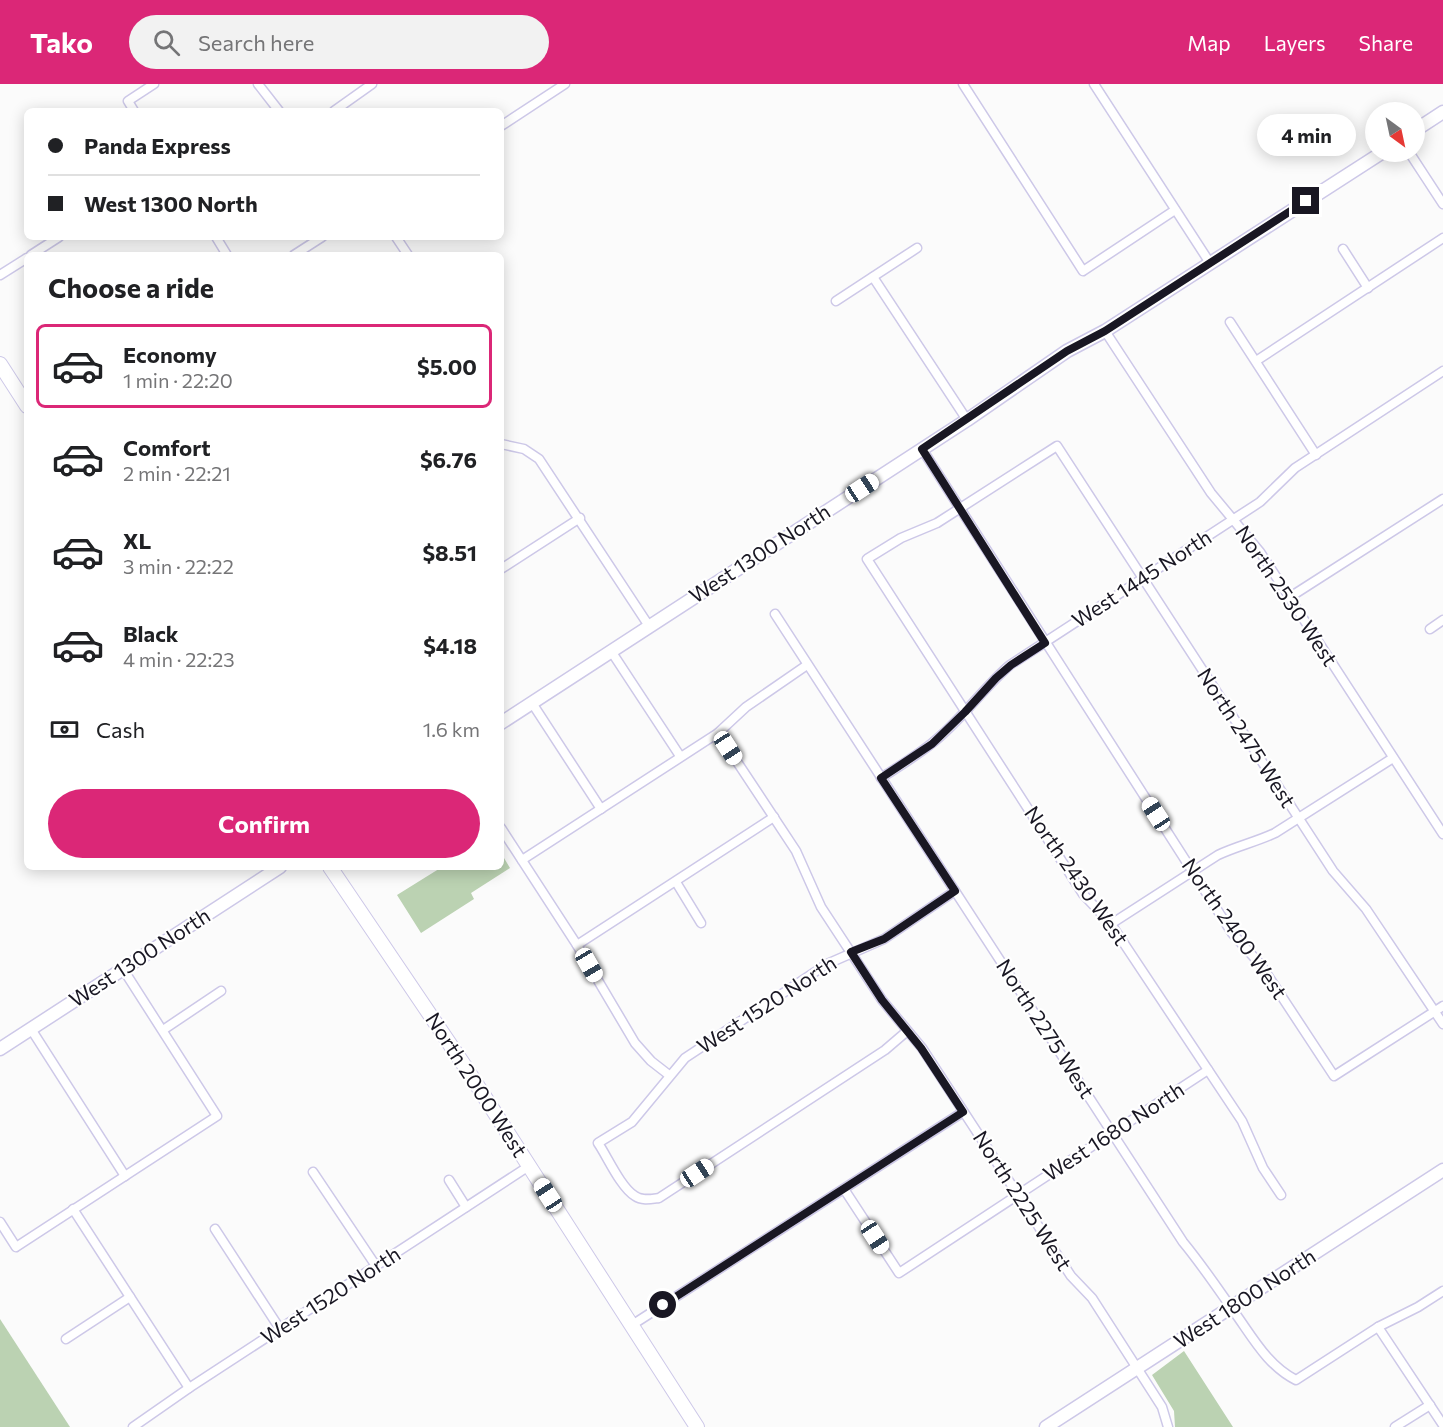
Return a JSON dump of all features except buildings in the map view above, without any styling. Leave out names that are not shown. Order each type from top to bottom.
[{"type":"main road","points":[[0,364],[24,401]]},
{"type":"main road","name":"North 2000 West","points":[[332,870],[466,1068],[697,1427]]},
{"type":"street","points":[[132,108],[128,101],[154,84]]},
{"type":"street","points":[[258,84],[277,108]]},
{"type":"street","points":[[338,108],[372,84]]},
{"type":"street","points":[[504,124],[565,84]]},
{"type":"street","points":[[963,84],[1083,271],[1175,210]]},
{"type":"street","points":[[1095,84],[1210,263]]},
{"type":"street","points":[[1425,124],[1443,112]]},
{"type":"street","name":"West 1300 North","points":[[504,721],[967,420],[1067,351],[1105,331],[1367,162]]},
{"type":"street","points":[[1416,162],[1443,204]]},
{"type":"street","points":[[1256,361],[1443,238]]},
{"type":"street","points":[[36,252],[54,240]]},
{"type":"street","points":[[299,252],[317,240]]},
{"type":"street","points":[[836,301],[917,248]]},
{"type":"street","points":[[1343,249],[1368,288]]},
{"type":"street","points":[[0,275],[24,260]]},
{"type":"street","points":[[873,277],[967,420]]},
{"type":"street","points":[[1230,322],[1316,454]]},
{"type":"street","name":"North 2530 West","points":[[1105,331],[1211,494],[1260,552],[1443,834]]},
{"type":"street","name":"West 1445 North","points":[[881,778],[932,744],[1011,665],[1260,502],[1295,468],[1443,371]]},
{"type":"street","points":[[504,445],[524,448],[540,459],[649,626]]},
{"type":"street","name":"North 2475 West","points":[[959,508],[1057,446],[1333,871],[1366,909],[1443,1024]]},
{"type":"street","name":"North 2400 West","points":[[922,449],[1232,933],[1261,965],[1334,1076],[1433,1012]]},
{"type":"street","points":[[1290,597],[1443,500]]},
{"type":"street","name":"North 2430 West","points":[[959,508],[937,523],[901,538],[867,559],[1083,894],[1110,924],[1242,1120],[1263,1168],[1281,1195]]},
{"type":"street","points":[[504,567],[580,518]]},
{"type":"street","name":"North 2275 West","points":[[775,614],[1183,1242],[1202,1265],[1270,1362],[1296,1380],[1378,1327]]},
{"type":"street","points":[[1430,629],[1443,620]]},
{"type":"street","points":[[611,651],[680,756]]},
{"type":"street","points":[[522,860],[718,733],[746,708],[807,665]]},
{"type":"street","points":[[532,703],[601,809]]},
{"type":"street","name":"North 2225 West","points":[[718,733],[796,851],[821,907],[882,1000],[921,1048],[1071,1276],[1092,1298],[1162,1407],[1168,1427]]},
{"type":"street","points":[[1110,924],[1218,855],[1275,833],[1393,758]]},
{"type":"street","points":[[577,945],[774,817]]},
{"type":"street","points":[[504,833],[577,945],[635,1043],[651,1061],[669,1075]]},
{"type":"street","name":"West 1300 North","points":[[0,1049],[275,870]]},
{"type":"street","points":[[676,882],[701,923]]},
{"type":"street","name":"West 1520 North","points":[[906,1032],[885,1050],[659,1198],[646,1200],[634,1196],[625,1186],[598,1143],[632,1122],[685,1058],[827,964],[884,939],[955,891]]},
{"type":"street","points":[[0,1222],[16,1246],[217,1116],[123,969]]},
{"type":"street","points":[[163,1030],[221,991]]},
{"type":"street","points":[[1433,1012],[1443,1006]]},
{"type":"street","points":[[31,1029],[125,1176]]},
{"type":"street","name":"West 1680 North","points":[[844,1189],[898,1273],[1208,1070]]},
{"type":"street","points":[[632,1325],[963,1112]]},
{"type":"street","name":"West 1520 North","points":[[133,1427],[529,1166]]},
{"type":"street","name":"West 1800 North","points":[[1046,1427],[1443,1170]]},
{"type":"street","points":[[313,1172],[376,1266]]},
{"type":"street","points":[[449,1180],[466,1207]]},
{"type":"street","points":[[73,1209],[189,1388]]},
{"type":"street","points":[[214,1228],[280,1329]]},
{"type":"street","points":[[1443,1291],[1418,1307],[1378,1327],[1443,1425]]},
{"type":"street","points":[[66,1339],[130,1297]]},
{"type":"street","points":[[1395,1427],[1430,1405]]},
{"type":"green space","points":[[504,858],[510,868],[471,893],[474,899],[421,933],[397,895],[437,870],[504,870]]},
{"type":"green space","points":[[0,1319],[70,1427],[0,1427]]},
{"type":"green space","points":[[1184,1351],[1233,1427],[1175,1427],[1174,1411],[1152,1375]]},
{"type":"route","points":[[663,1305],[963,1112],[921,1048],[882,1000],[851,952],[884,939],[955,891],[881,778],[932,744],[996,678],[1011,665],[1045,643],[922,449],[1067,351],[1105,331],[1306,201]]}]
